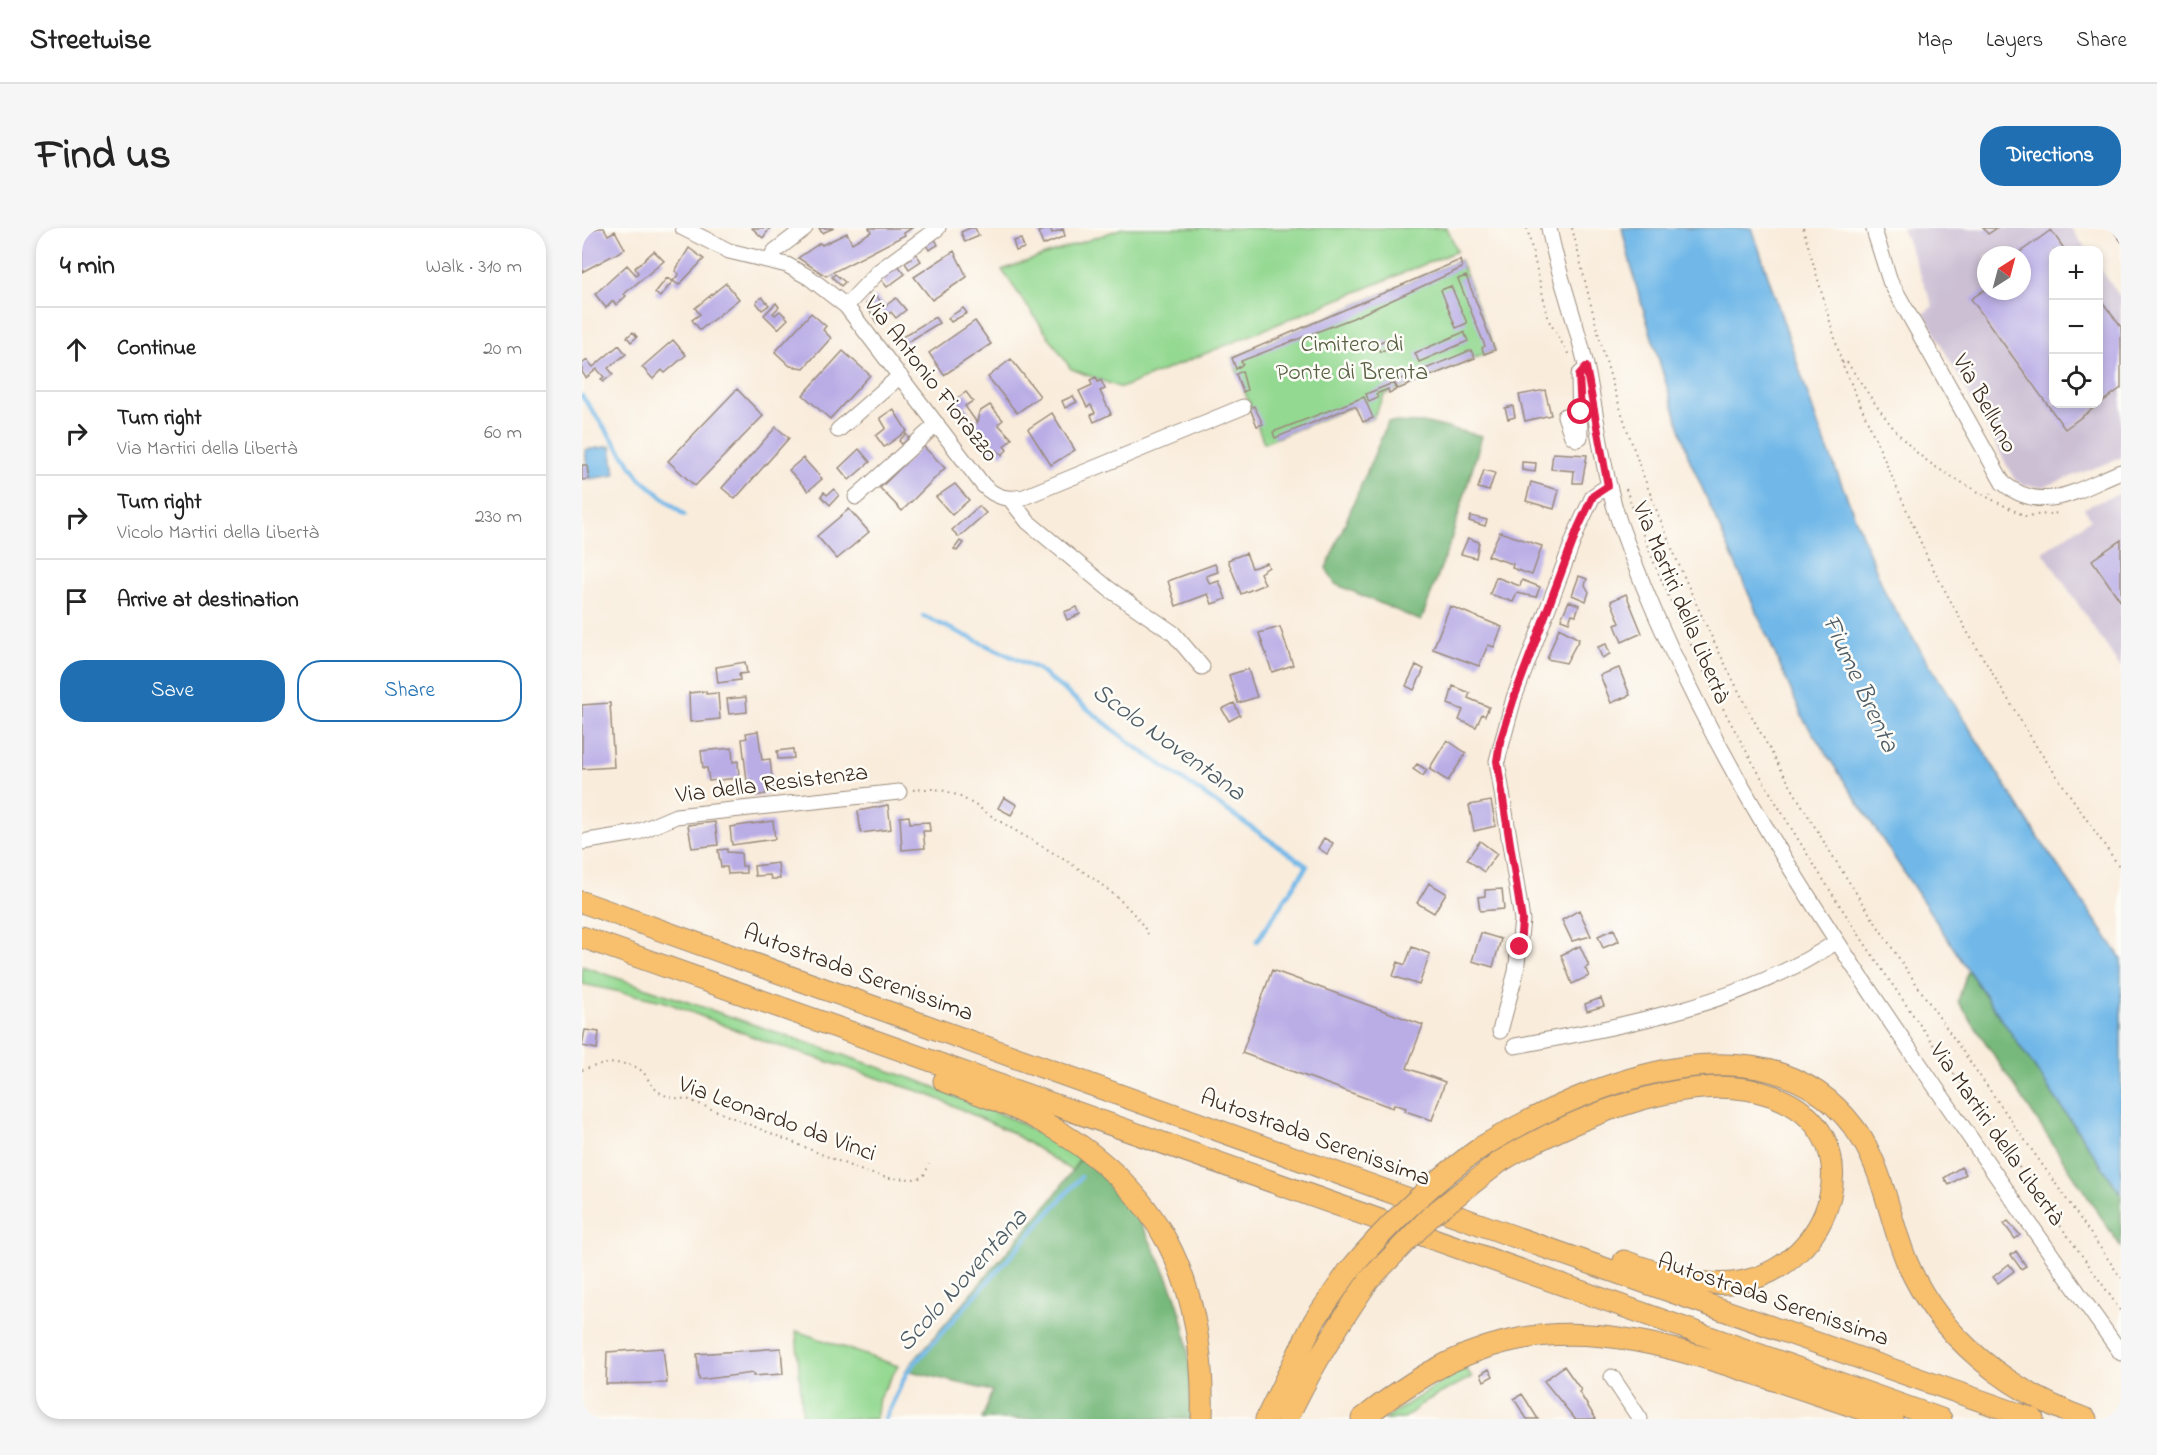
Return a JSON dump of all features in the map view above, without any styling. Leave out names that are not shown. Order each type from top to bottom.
[{"type":"highway","name":"Autostrada Serenissima","points":[[582,902],[1507,1234],[2033,1419]]},
{"type":"highway","points":[[582,937],[1941,1419]]},
{"type":"highway","points":[[844,1030],[932,1077],[1039,1120],[1089,1151],[1127,1186],[1159,1227],[1181,1268],[1190,1292],[1203,1367],[1202,1419]]},
{"type":"highway","points":[[1266,1419],[1314,1321],[1348,1272],[1378,1236],[1446,1172],[1525,1121],[1594,1090],[1662,1071],[1736,1065],[1768,1070],[1799,1082],[1823,1098],[1849,1121],[1862,1140],[1886,1196],[1908,1263],[1927,1300],[1944,1322],[1968,1348],[2002,1377],[2038,1399],[2086,1419]]},
{"type":"highway","points":[[1287,1419],[1307,1376],[1334,1330],[1369,1280],[1432,1215],[1501,1161],[1574,1122],[1616,1107],[1689,1091],[1740,1089],[1773,1096],[1796,1108],[1809,1119],[1825,1142],[1833,1174],[1829,1208],[1805,1245],[1769,1272],[1740,1282],[1705,1283],[1687,1280],[1580,1245],[1507,1234]]},
{"type":"highway","points":[[1362,1419],[1414,1381],[1461,1356],[1505,1341],[1554,1334],[1609,1335],[1662,1346],[1892,1419]]},
{"type":"street","name":"Via Antonio Fiorazzo","points":[[683,228],[729,251],[788,265],[810,278],[846,306],[983,485],[991,493],[1011,500],[1037,530],[1109,589],[1173,633],[1202,667]]},
{"type":"street","points":[[769,260],[775,251],[805,228]]},
{"type":"street","points":[[846,306],[879,271],[938,228]]},
{"type":"street","name":"Via Martiri della Libertà","points":[[1549,228],[1586,366],[1608,486],[1650,602],[1686,681],[1753,810],[1836,942],[2121,1353]]},
{"type":"street","name":"Via Belluno","points":[[1875,230],[1890,280],[2002,483],[2019,495],[2044,500],[2056,498],[2121,472]]},
{"type":"street","points":[[1565,416],[1572,436],[1577,439],[1580,437],[1579,375],[1586,366]]},
{"type":"street","points":[[838,430],[900,376]]},
{"type":"street","points":[[1011,500],[1024,497],[1243,407]]},
{"type":"street","points":[[856,498],[937,424]]},
{"type":"street","points":[[1500,1031],[1516,972],[1522,920],[1497,761],[1500,742],[1514,698],[1578,528],[1593,496],[1608,486]]},
{"type":"street","name":"Via della Resistenza","points":[[582,842],[636,833],[676,816],[899,792]]},
{"type":"street","points":[[1515,1046],[1575,1035],[1688,1007],[1773,978],[1807,961],[1836,942]]},
{"type":"street","points":[[1612,1377],[1640,1419]]},
{"type":"path","points":[[1527,228],[1549,321],[1567,356],[1586,366]]},
{"type":"path","points":[[1572,228],[1604,352],[1643,474],[1678,561],[1730,674],[1809,820],[1868,911],[2121,1278]]},
{"type":"path","points":[[1803,228],[1842,363],[1870,431],[1948,598],[2038,749],[2121,869]]},
{"type":"path","points":[[1842,363],[1846,361],[1895,430],[1911,448],[1930,463],[1987,497]]},
{"type":"path","points":[[1624,482],[1651,556],[1683,630],[1713,693],[1782,815],[1857,930],[2121,1312]]},
{"type":"path","points":[[899,792],[930,789],[947,791],[972,804],[1113,895],[1142,922],[1148,933]]},
{"type":"path","name":"Via Leonardo da Vinci","points":[[582,1070],[603,1063],[621,1064],[641,1071],[654,1087],[668,1098],[687,1099],[826,1158],[888,1178],[918,1179],[925,1174],[929,1164]]},
{"type":"shaded area","points":[[1902,228],[2071,228],[2084,246],[2049,246],[2049,408],[2103,408],[2103,273],[2121,298],[2121,458],[2043,487],[2025,485],[2015,480],[1924,313],[1933,306]]},
{"type":"shaded area","points":[[2121,493],[2121,668],[2043,552],[2091,519],[2084,508]]},
{"type":"green space","points":[[1123,228],[1447,228],[1457,251],[1121,388],[1071,369],[1002,270]]},
{"type":"green space","name":"Cimitero di Ponte di Brenta","points":[[1460,260],[1495,350],[1384,395],[1373,418],[1363,422],[1357,407],[1351,407],[1264,443],[1232,358]]},
{"type":"green space","points":[[1388,422],[1427,423],[1482,436],[1450,543],[1421,621],[1335,584],[1326,568]]},
{"type":"green space","points":[[582,966],[919,1081],[1015,1120],[1080,1158],[1072,1171],[1011,1132],[927,1094],[764,1041],[663,1001],[582,984]]},
{"type":"green space","points":[[1968,970],[2121,1194],[2121,1247],[1958,1001]]},
{"type":"green space","points":[[1081,1158],[1122,1196],[1131,1208],[1150,1240],[1173,1291],[1185,1330],[1188,1350],[1191,1419],[982,1419],[992,1391],[906,1370],[1052,1199]]},
{"type":"green space","points":[[796,1331],[898,1366],[879,1398],[876,1419],[803,1419]]},
{"type":"green space","points":[[1465,1367],[1472,1377],[1426,1401],[1403,1419],[1384,1419]]},
{"type":"water","name":"Fiume Brenta","points":[[1622,228],[1752,228],[1818,425],[1887,597],[2036,834],[2121,958],[2121,1194],[1968,970],[1804,720],[1689,458],[1635,282]]},
{"type":"water","points":[[611,446],[615,475],[589,479],[585,450]]},
{"type":"building","points":[[597,228],[604,228],[608,235],[615,231],[625,249],[582,272],[582,236]]},
{"type":"building","points":[[752,228],[770,228],[763,238]]},
{"type":"building","points":[[819,228],[834,228],[822,233]]},
{"type":"building","points":[[869,228],[912,228],[904,233],[905,235],[826,276],[798,258],[820,243],[822,245],[847,233],[852,243],[871,232]]},
{"type":"building","points":[[975,228],[979,236],[965,242],[961,232]]},
{"type":"building","points":[[1050,228],[1052,233],[1063,229],[1065,236],[1043,245],[1038,232]]},
{"type":"building","points":[[1983,228],[1997,228],[1988,234]]},
{"type":"building","points":[[2112,228],[2121,228],[2121,241]]},
{"type":"building","points":[[2051,230],[2062,246],[2049,246],[2049,407],[1971,299],[1977,295],[1977,300],[2031,300],[2031,246],[2029,246]]},
{"type":"building","points":[[933,235],[938,245],[929,250],[924,241]]},
{"type":"building","points":[[1021,239],[1024,248],[1016,251],[1013,241]]},
{"type":"building","points":[[911,247],[921,261],[909,269],[905,263],[911,259],[905,251]]},
{"type":"building","points":[[689,248],[704,259],[679,285],[673,281],[679,274],[675,271]]},
{"type":"building","points":[[654,251],[664,261],[624,294],[626,296],[616,305],[613,301],[606,308],[595,294],[627,265],[636,275],[638,273],[635,268]]},
{"type":"building","points":[[954,251],[967,277],[932,300],[914,277]]},
{"type":"building","points":[[1460,260],[1462,268],[1353,318],[1241,361],[1243,364],[1236,369],[1232,358]]},
{"type":"building","points":[[897,264],[905,274],[887,287],[879,277]]},
{"type":"building","points":[[835,274],[845,282],[841,286],[832,277]]},
{"type":"building","points":[[1466,276],[1495,350],[1484,354],[1482,348],[1485,346],[1458,279]]},
{"type":"building","points":[[667,278],[673,281],[660,297],[655,293]]},
{"type":"building","points":[[726,283],[739,299],[700,330],[692,320],[700,314],[695,308]]},
{"type":"building","points":[[1451,286],[1467,323],[1456,328],[1441,290]]},
{"type":"building","points":[[876,296],[885,306],[896,298],[906,310],[896,318],[891,312],[883,319],[884,321],[877,324],[866,304]]},
{"type":"building","points":[[762,297],[769,305],[762,310],[756,302]]},
{"type":"building","points":[[776,303],[779,307],[773,313],[775,315],[780,311],[788,319],[778,329],[764,315]]},
{"type":"building","points":[[2103,303],[2121,327],[2121,388],[2103,401]]},
{"type":"building","points":[[963,308],[967,313],[951,322],[948,318]]},
{"type":"building","points":[[811,313],[826,326],[823,330],[831,338],[804,368],[790,366],[775,352]]},
{"type":"building","points":[[935,317],[939,323],[903,345],[899,339]]},
{"type":"building","points":[[975,321],[991,344],[944,375],[929,353]]},
{"type":"building","points":[[633,332],[637,337],[631,342],[627,337]]},
{"type":"building","points":[[1464,332],[1468,341],[1419,362],[1415,353]]},
{"type":"building","points":[[1387,339],[1390,347],[1380,352],[1376,344]]},
{"type":"building","points":[[673,340],[686,355],[665,373],[662,370],[653,379],[642,367]]},
{"type":"building","points":[[619,345],[626,354],[608,368],[613,374],[603,382],[601,379],[604,377],[597,369],[586,378],[582,372],[582,364],[587,360],[593,367]]},
{"type":"building","points":[[1471,350],[1475,358],[1398,389],[1394,382]]},
{"type":"building","points":[[843,351],[870,375],[830,419],[803,395]]},
{"type":"building","points":[[1011,359],[1040,396],[1017,413],[988,377]]},
{"type":"building","points":[[1242,371],[1247,390],[1243,392],[1236,374]]},
{"type":"building","points":[[1096,377],[1098,382],[1101,380],[1105,389],[1100,391],[1111,414],[1094,422],[1091,415],[1095,413],[1091,405],[1087,407],[1079,391],[1092,385],[1090,380]]},
{"type":"building","points":[[1393,383],[1396,390],[1389,393],[1388,389],[1376,394],[1378,398],[1369,402],[1366,394]]},
{"type":"building","points":[[737,389],[763,416],[695,486],[668,461]]},
{"type":"building","points":[[1545,390],[1551,415],[1525,421],[1519,395]]},
{"type":"building","points":[[966,392],[973,401],[965,406],[977,423],[979,412],[990,405],[1003,420],[998,424],[1012,439],[1004,446],[1007,450],[1002,455],[997,450],[993,454],[952,402]]},
{"type":"building","points":[[1073,396],[1077,402],[1065,408],[1062,401]]},
{"type":"building","points":[[1364,397],[1373,418],[1363,422],[1356,407],[1351,407],[1275,438],[1273,432]]},
{"type":"building","points":[[1254,406],[1263,424],[1257,426],[1250,408]]},
{"type":"building","points":[[1513,406],[1515,417],[1508,419],[1505,408]]},
{"type":"building","points":[[2050,408],[2094,408],[2065,429]]},
{"type":"building","points":[[893,409],[907,431],[884,447],[876,436],[886,428],[880,418]]},
{"type":"building","points":[[1052,413],[1075,450],[1051,465],[1028,429]]},
{"type":"building","points":[[776,427],[789,438],[735,499],[722,488]]},
{"type":"building","points":[[906,434],[909,438],[902,444],[899,441]]},
{"type":"building","points":[[923,446],[945,468],[902,511],[880,488]]},
{"type":"building","points":[[859,449],[870,462],[849,480],[839,468]]},
{"type":"building","points":[[1553,453],[1587,455],[1582,483],[1573,483],[1574,471],[1551,469]]},
{"type":"building","points":[[803,458],[822,479],[808,491],[789,470]]},
{"type":"building","points":[[1522,462],[1536,463],[1535,472],[1522,470]]},
{"type":"building","points":[[582,465],[587,465],[589,479],[582,480]]},
{"type":"building","points":[[1484,470],[1495,473],[1489,491],[1478,488]]},
{"type":"building","points":[[1531,482],[1559,490],[1554,509],[1526,501]]},
{"type":"building","points":[[955,484],[969,500],[952,515],[936,497]]},
{"type":"building","points":[[834,489],[839,495],[830,505],[821,496],[824,492],[827,495]]},
{"type":"building","points":[[979,506],[986,513],[959,537],[952,530]]},
{"type":"building","points":[[849,509],[869,532],[837,559],[817,536]]},
{"type":"building","points":[[1471,516],[1487,520],[1485,526],[1469,521]]},
{"type":"building","points":[[1500,532],[1542,546],[1532,575],[1512,568],[1513,564],[1488,556]]},
{"type":"building","points":[[1468,538],[1479,542],[1476,558],[1461,554]]},
{"type":"building","points":[[2121,540],[2121,602],[2092,560]]},
{"type":"building","points":[[960,541],[963,543],[957,551],[954,549]]},
{"type":"building","points":[[1246,553],[1252,568],[1267,563],[1269,567],[1260,573],[1265,584],[1241,594],[1228,560]]},
{"type":"building","points":[[1215,564],[1218,572],[1206,576],[1210,584],[1219,581],[1226,599],[1212,604],[1208,594],[1176,606],[1168,581]]},
{"type":"building","points":[[1579,576],[1587,579],[1585,585],[1589,592],[1586,601],[1572,595]]},
{"type":"building","points":[[1496,577],[1520,586],[1522,580],[1540,587],[1536,597],[1517,593],[1513,602],[1490,594]]},
{"type":"building","points":[[1626,594],[1642,633],[1622,642],[1615,625],[1620,623],[1611,601]]},
{"type":"building","points":[[1569,601],[1579,605],[1576,615],[1572,614],[1569,622],[1561,619]]},
{"type":"building","points":[[1450,606],[1502,627],[1494,647],[1488,645],[1479,666],[1433,649]]},
{"type":"building","points":[[1077,607],[1080,614],[1067,620],[1064,612]]},
{"type":"building","points":[[1280,627],[1293,665],[1272,672],[1259,633]]},
{"type":"building","points":[[1559,628],[1579,639],[1566,663],[1547,659]]},
{"type":"building","points":[[1606,644],[1610,654],[1602,658],[1598,647]]},
{"type":"building","points":[[745,662],[747,673],[739,674],[740,680],[718,683],[716,667]]},
{"type":"building","points":[[1416,665],[1424,669],[1414,690],[1406,686]]},
{"type":"building","points":[[1619,668],[1630,695],[1611,703],[1600,675]]},
{"type":"building","points":[[1248,669],[1257,697],[1238,703],[1229,675]]},
{"type":"building","points":[[1453,686],[1470,693],[1468,698],[1489,707],[1485,716],[1482,714],[1476,727],[1459,720],[1463,710],[1448,704]]},
{"type":"building","points":[[706,691],[706,694],[718,693],[720,719],[690,722],[689,693]]},
{"type":"building","points":[[746,697],[747,712],[729,714],[727,699]]},
{"type":"building","points":[[610,703],[614,767],[582,769],[582,705]]},
{"type":"building","points":[[1234,703],[1240,715],[1229,721],[1222,709]]},
{"type":"building","points":[[758,731],[762,760],[770,759],[773,787],[766,788],[766,794],[754,796],[752,780],[747,781],[742,739],[747,738],[746,733]]},
{"type":"building","points":[[1447,740],[1466,753],[1448,781],[1429,769]]},
{"type":"building","points":[[732,748],[733,762],[738,761],[739,778],[709,781],[707,768],[703,768],[701,751]]},
{"type":"building","points":[[793,749],[794,758],[778,759],[777,751]]},
{"type":"building","points":[[1417,764],[1427,770],[1423,776],[1413,769]]},
{"type":"building","points":[[1004,797],[1017,805],[1011,815],[998,808]]},
{"type":"building","points":[[1491,801],[1496,826],[1474,831],[1469,805]]},
{"type":"building","points":[[888,805],[891,829],[861,833],[858,811]]},
{"type":"building","points":[[909,816],[910,823],[929,822],[930,831],[923,831],[925,848],[902,850],[900,817]]},
{"type":"building","points":[[773,821],[775,839],[732,845],[730,827]]},
{"type":"building","points":[[715,822],[718,845],[692,848],[688,825]]},
{"type":"building","points":[[1324,838],[1333,843],[1327,854],[1318,848]]},
{"type":"building","points":[[1480,841],[1497,854],[1484,872],[1467,859]]},
{"type":"building","points":[[727,849],[727,852],[741,853],[742,866],[746,866],[746,873],[728,874],[727,867],[721,867],[718,850]]},
{"type":"building","points":[[778,863],[780,879],[771,879],[770,875],[755,876],[754,866]]},
{"type":"building","points":[[1429,883],[1446,893],[1434,913],[1417,903]]},
{"type":"building","points":[[1502,889],[1504,909],[1480,911],[1478,897],[1485,896],[1485,890]]},
{"type":"building","points":[[1579,910],[1591,936],[1572,941],[1562,920]]},
{"type":"building","points":[[1614,929],[1619,941],[1603,948],[1598,936]]},
{"type":"building","points":[[1481,933],[1501,939],[1493,967],[1472,961]]},
{"type":"building","points":[[1580,946],[1589,966],[1585,968],[1589,976],[1572,984],[1561,955]]},
{"type":"building","points":[[1412,947],[1430,954],[1419,985],[1393,976],[1398,962],[1405,965]]},
{"type":"building","points":[[1272,970],[1423,1025],[1407,1068],[1445,1082],[1432,1120],[1405,1111],[1406,1108],[1394,1104],[1393,1108],[1242,1053]]},
{"type":"building","points":[[1601,998],[1604,1006],[1587,1011],[1585,1004]]},
{"type":"building","points":[[585,1030],[599,1032],[597,1049],[582,1046]]},
{"type":"building","points":[[1961,1167],[1966,1174],[1949,1185],[1944,1178]]},
{"type":"building","points":[[2008,1221],[2020,1235],[2015,1239],[2004,1224]]},
{"type":"building","points":[[2016,1251],[2026,1266],[2021,1269],[2011,1255]]},
{"type":"building","points":[[2009,1264],[2014,1271],[1998,1283],[1993,1277]]},
{"type":"building","points":[[663,1348],[667,1383],[606,1384],[607,1352]]},
{"type":"building","points":[[781,1348],[783,1374],[753,1376],[753,1373],[699,1380],[697,1354]]},
{"type":"building","points":[[1564,1366],[1581,1390],[1579,1392],[1596,1419],[1575,1419],[1544,1381]]},
{"type":"building","points":[[1489,1369],[1493,1376],[1484,1381],[1481,1374]]},
{"type":"building","points":[[1522,1394],[1538,1419],[1527,1419],[1514,1399]]},
{"type":"waterway","name":"Scolo Noventana","points":[[582,396],[640,478],[684,515]]},
{"type":"waterway","name":"Scolo Noventana","points":[[923,616],[1036,668],[1133,745],[1307,866],[1257,941]]},
{"type":"waterway","name":"Scolo Noventana","points":[[885,1419],[907,1372],[1081,1177]]},
{"type":"route","points":[[1520,947],[1522,920],[1518,886],[1497,761],[1500,742],[1514,698],[1578,528],[1593,496],[1600,489],[1608,486],[1586,367],[1579,375],[1581,412]]}]
